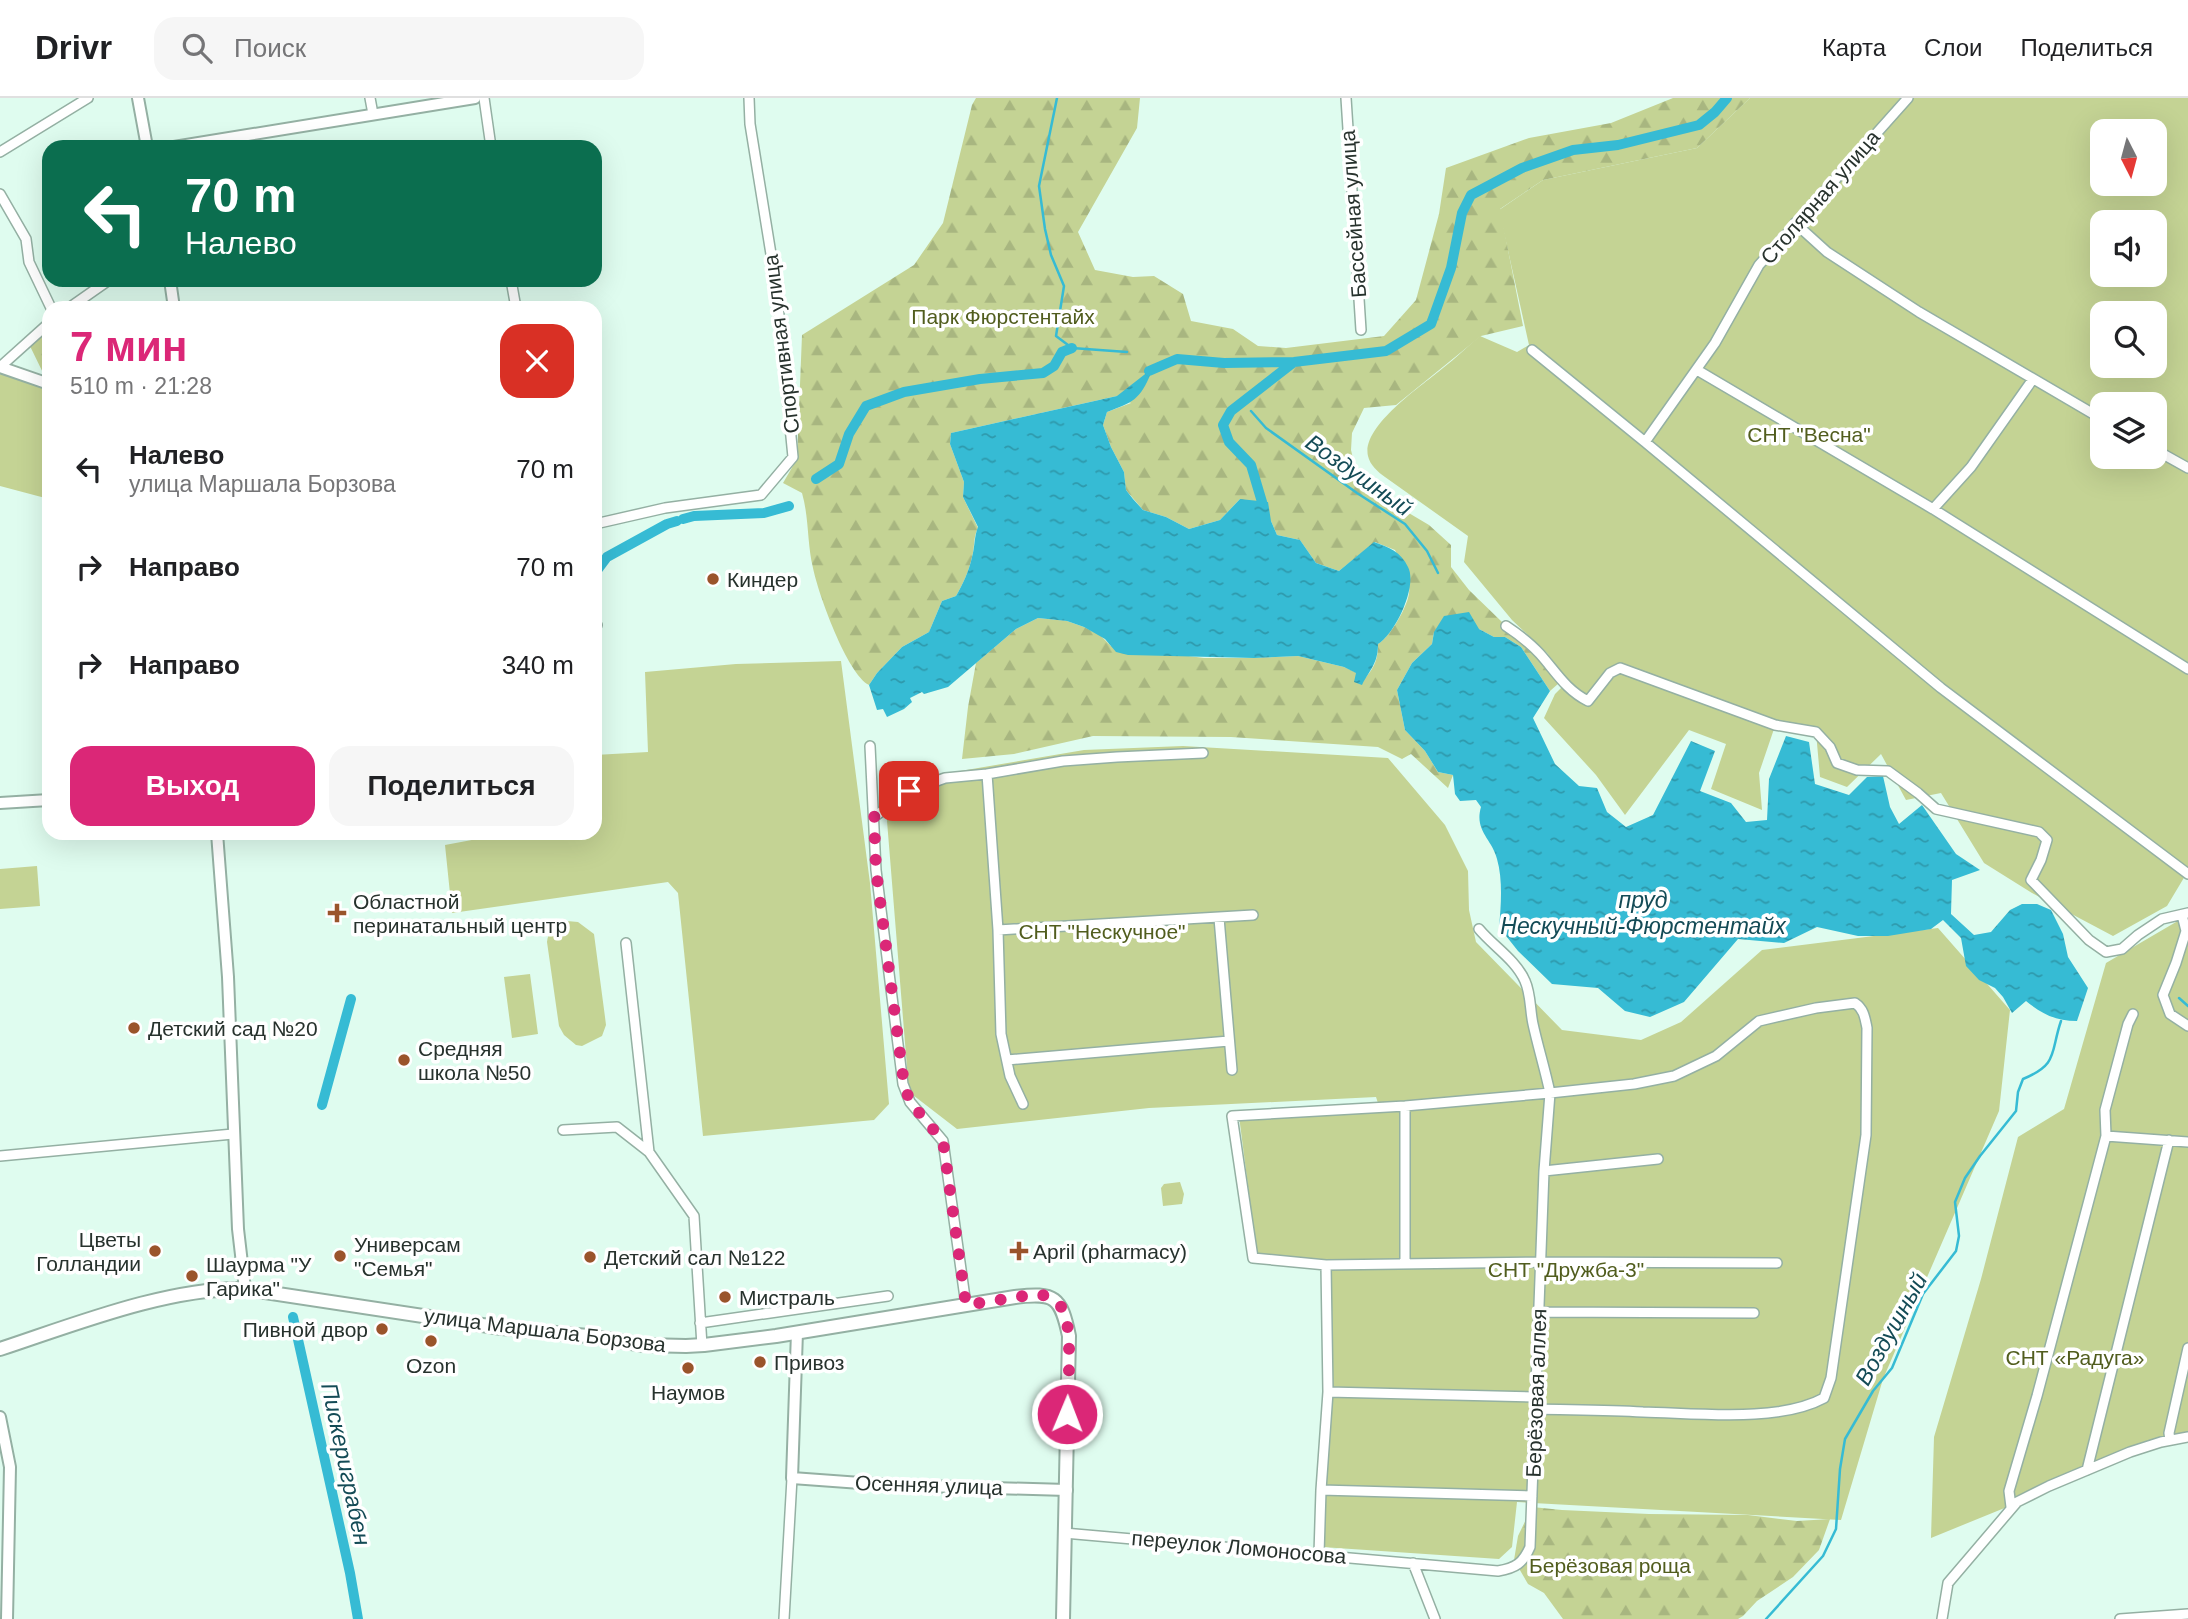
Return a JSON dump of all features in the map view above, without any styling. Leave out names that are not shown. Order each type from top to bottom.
[{"type":"main road","name":"улица Маршала Борзова","points":[[0,1349],[130,1308],[213,1290],[245,1289],[502,1328],[588,1336],[644,1345],[702,1346],[1037,1294],[1046,1295],[1064,1310],[1069,1336],[1067,1490]]},
{"type":"main road","points":[[1063,1619],[1067,1490]]},
{"type":"street","points":[[0,152],[88,98]]},
{"type":"street","points":[[138,98],[146,140]]},
{"type":"street","points":[[370,98],[373,114]]},
{"type":"street","points":[[216,140],[475,98]]},
{"type":"street","points":[[484,98],[490,140]]},
{"type":"street","name":"Спортивная улица","points":[[602,522],[665,508],[761,495],[793,457],[775,285],[750,124],[749,98]]},
{"type":"street","name":"Бассейная улица","points":[[1346,98],[1361,330]]},
{"type":"street","name":"Столярная улица","points":[[1645,442],[1715,343],[1759,265],[1908,98]]},
{"type":"street","points":[[0,194],[26,239],[29,262],[48,301]]},
{"type":"street","points":[[1795,223],[1827,252],[1907,305],[2090,412]]},
{"type":"street","points":[[79,301],[99,287]]},
{"type":"street","points":[[42,329],[0,367],[42,382]]},
{"type":"street","points":[[1532,350],[1941,688],[2188,874]]},
{"type":"street","points":[[1697,370],[1933,509],[2188,669]]},
{"type":"street","points":[[1933,509],[1971,467],[2034,379]]},
{"type":"street","points":[[2167,456],[2188,468]]},
{"type":"street","points":[[1506,626],[1526,640],[1576,695],[1588,701],[1610,673],[1620,668],[1775,726],[1816,732],[1830,747],[1837,763],[1857,770],[1888,771],[1936,809],[2039,831],[2046,840],[2041,860],[2031,880],[2089,940],[2106,952],[2122,950],[2162,919],[2185,914],[2186,931],[2163,995],[2170,1014],[2188,1026]]},
{"type":"street","points":[[870,746],[876,870],[904,1084],[910,1102],[943,1141],[966,1305]]},
{"type":"street","points":[[874,817],[909,791],[945,778],[1063,761],[1203,753]]},
{"type":"street","points":[[987,774],[998,930],[1001,1034],[1010,1076],[1023,1104]]},
{"type":"street","points":[[0,803],[42,800]]},
{"type":"street","points":[[218,840],[228,977],[238,1229],[245,1289]]},
{"type":"street","points":[[998,930],[1253,915]]},
{"type":"street","points":[[1219,918],[1231,1070]]},
{"type":"street","name":"Берёзовая аллея","points":[[1413,1563],[1498,1571],[1511,1569],[1524,1561],[1530,1547],[1544,1171],[1550,1093],[1532,1023],[1526,982],[1512,962],[1479,929]]},
{"type":"street","points":[[626,943],[649,1152]]},
{"type":"street","points":[[1535,1409],[1763,1413],[1797,1409],[1824,1398],[1831,1378],[1866,1135],[1868,1048],[1867,1028],[1860,1006],[1849,1003],[1770,1017],[1759,1021],[1716,1056],[1674,1076],[1634,1084],[1405,1106],[1232,1116],[1253,1258],[1326,1265],[1777,1263]]},
{"type":"street","points":[[2011,1507],[2009,1491],[2106,1136],[2105,1110],[2133,1014]]},
{"type":"street","points":[[1007,1060],[1229,1041]]},
{"type":"street","points":[[1405,1106],[1405,1263]]},
{"type":"street","points":[[563,1130],[617,1127],[649,1152],[694,1216],[702,1346]]},
{"type":"street","points":[[0,1156],[233,1134]]},
{"type":"street","points":[[2106,1136],[2188,1142]]},
{"type":"street","points":[[2087,1470],[2169,1140]]},
{"type":"street","points":[[1544,1171],[1658,1159]]},
{"type":"street","points":[[1319,1554],[1328,1392],[1326,1265]]},
{"type":"street","points":[[700,1323],[888,1296]]},
{"type":"street","points":[[1539,1312],[1754,1313]]},
{"type":"street","points":[[785,1619],[797,1332]]},
{"type":"street","points":[[2170,1440],[2173,1411],[2188,1348]]},
{"type":"street","points":[[1328,1392],[1535,1397]]},
{"type":"street","points":[[0,1417],[10,1466],[7,1619]]},
{"type":"street","points":[[1942,1619],[1948,1583],[2011,1507],[2049,1486],[2130,1452],[2188,1437]]},
{"type":"street","name":"Осенняя улица","points":[[792,1478],[888,1485],[1067,1490]]},
{"type":"street","points":[[1321,1490],[1532,1496]]},
{"type":"street","name":"переулок Ломоносова","points":[[1064,1533],[1413,1563]]},
{"type":"street","points":[[1413,1563],[1435,1619]]},
{"type":"street","points":[[2120,1619],[2188,1614]]},
{"type":"green space","name":"Парк Фюрстентайх","points":[[976,98],[1140,98],[1137,128],[1078,232],[1095,270],[1133,277],[1154,276],[1183,294],[1191,321],[1233,329],[1258,346],[1286,348],[1384,336],[1416,300],[1439,214],[1446,168],[1529,138],[1611,123],[1673,98],[1750,98],[1697,148],[1543,180],[1500,209],[1523,326],[1481,336],[1396,405],[1364,408],[1352,433],[1351,450],[1357,475],[1402,509],[1429,525],[1451,545],[1451,567],[1469,590],[1539,658],[1559,683],[1550,691],[1521,647],[1505,637],[1494,637],[1479,629],[1434,632],[1432,644],[1412,663],[1397,690],[1405,730],[1425,751],[1438,772],[1453,775],[1448,788],[1411,754],[1402,759],[1378,747],[1231,737],[1093,736],[1014,754],[962,759],[976,663],[1016,629],[1038,618],[1067,621],[1084,627],[1100,635],[1111,646],[1204,658],[1298,656],[1344,667],[1366,677],[1375,662],[1378,644],[1404,609],[1409,593],[1407,577],[1395,550],[1375,542],[1339,571],[1316,563],[1300,540],[1277,535],[1271,521],[1240,499],[1220,520],[1189,529],[1166,517],[1143,510],[1126,490],[1124,472],[1103,425],[1107,412],[1131,403],[1117,396],[951,433],[950,444],[964,482],[963,497],[978,528],[966,577],[956,596],[942,601],[929,632],[902,647],[869,685],[860,678],[843,650],[816,580],[802,493],[783,483],[797,459],[802,335],[914,265],[943,223]]},
{"type":"green space","name":"СНТ \"Весна\"","points":[[1750,98],[2188,98],[2188,871],[2167,906],[2113,936],[2032,893],[1984,863],[1941,793],[1906,800],[1881,754],[1847,787],[1820,777],[1816,732],[1775,726],[1759,773],[1762,810],[1711,789],[1726,744],[1689,730],[1625,815],[1596,775],[1544,718],[1555,694],[1568,681],[1547,653],[1512,620],[1464,562],[1468,536],[1382,475],[1368,456],[1368,444],[1383,419],[1480,336],[1517,352],[1529,345],[1499,210],[1543,180],[1697,148]]},
{"type":"green space","points":[[42,334],[42,371],[29,344]]},
{"type":"green space","points":[[0,374],[42,388],[42,497],[0,486]]},
{"type":"green space","points":[[841,661],[870,883],[889,1104],[874,1120],[703,1136],[678,893],[668,882],[452,913],[445,845],[472,840],[602,840],[602,755],[648,752],[645,672],[736,664]]},
{"type":"green space","name":"СНТ \"Дружба-3\"","points":[[1183,746],[1388,758],[1445,825],[1468,871],[1469,910],[1476,942],[1562,1030],[1641,1040],[1681,1022],[1762,950],[1938,928],[2010,1010],[1999,1111],[1883,1379],[1841,1520],[1517,1502],[1512,1547],[1499,1559],[1322,1547],[1326,1260],[1257,1256],[1239,1116],[1379,1106],[1376,1097],[1149,1108],[957,1129],[909,1092],[884,784],[1084,750]]},
{"type":"green space","points":[[37,866],[40,906],[0,909],[0,869]]},
{"type":"green space","name":"СНТ «Радуга»","points":[[2188,915],[2188,1433],[1931,1538],[1934,1437],[1981,1279],[2018,1137],[2064,1109],[2106,963]]},
{"type":"green space","points":[[567,921],[578,922],[594,934],[606,1025],[602,1036],[582,1046],[576,1045],[564,1035],[559,1026],[547,942],[553,928]]},
{"type":"green space","points":[[530,974],[538,1034],[512,1038],[504,977]]},
{"type":"green space","points":[[1180,1182],[1184,1194],[1182,1204],[1163,1206],[1161,1188],[1164,1184]]},
{"type":"green space","name":"Берёзовая роща","points":[[1532,1507],[1649,1514],[1748,1515],[1797,1521],[1830,1519],[1819,1550],[1793,1577],[1757,1601],[1738,1619],[1563,1619],[1544,1593],[1528,1584],[1514,1560],[1518,1536]]},
{"type":"water","points":[[1149,371],[1151,373],[1139,395],[1107,412],[1103,425],[1124,472],[1126,490],[1143,510],[1166,517],[1189,529],[1220,520],[1240,499],[1268,502],[1271,521],[1277,535],[1300,540],[1316,563],[1339,571],[1374,542],[1402,557],[1410,575],[1407,597],[1398,620],[1385,639],[1378,644],[1375,662],[1362,685],[1354,682],[1356,673],[1344,667],[1298,656],[1254,658],[1128,655],[1116,652],[1105,639],[1084,627],[1067,621],[1038,618],[1016,629],[948,687],[924,694],[922,692],[910,698],[912,702],[904,709],[887,717],[883,709],[877,710],[869,685],[902,647],[929,632],[942,601],[956,596],[971,562],[978,527],[963,497],[964,482],[950,444],[951,433],[1117,396]]},
{"type":"water","name":"пруд Нескучный-Фюрстентайх","points":[[1469,612],[1479,629],[1494,637],[1505,637],[1521,647],[1550,691],[1533,718],[1555,764],[1579,786],[1597,788],[1607,812],[1626,827],[1653,815],[1691,741],[1715,751],[1700,791],[1731,803],[1746,822],[1767,820],[1769,779],[1786,736],[1809,742],[1815,784],[1849,795],[1867,777],[1883,776],[1890,807],[1899,824],[1922,805],[1956,854],[1980,870],[1952,880],[1951,914],[1974,935],[1991,932],[2010,910],[2022,904],[2037,904],[2051,910],[2063,934],[2068,957],[2088,988],[2077,1021],[2050,1016],[2026,1001],[2012,1013],[1995,988],[1979,980],[1966,966],[1961,938],[1943,920],[1931,929],[1888,936],[1858,936],[1817,927],[1784,943],[1738,939],[1684,1002],[1650,1017],[1625,1011],[1598,988],[1552,984],[1518,951],[1499,927],[1499,867],[1495,852],[1482,829],[1479,815],[1481,807],[1476,800],[1460,801],[1455,794],[1453,775],[1438,772],[1425,751],[1405,730],[1397,690],[1412,663],[1432,644],[1434,632],[1444,616]]},
{"type":"waterway","name":"Воздушный","points":[[1057,98],[1039,186],[1051,255],[1064,286],[1056,336],[1072,348],[1127,352]]},
{"type":"waterway","points":[[1149,371],[1177,359],[1224,363],[1294,362],[1386,351],[1431,324],[1451,268],[1462,213],[1471,195],[1522,168],[1573,150],[1618,145],[1699,125],[1727,98]]},
{"type":"waterway","name":"Пискериграбен","points":[[816,479],[839,464],[849,434],[866,406],[904,392],[980,379],[1043,373],[1054,366],[1062,352],[1072,348]]},
{"type":"waterway","points":[[1262,502],[1251,465],[1229,442],[1223,425],[1231,411],[1294,362]]},
{"type":"waterway","name":"Воздушный","points":[[1251,411],[1266,428],[1405,524],[1427,551],[1438,573]]},
{"type":"waterway","name":"Пискериграбен","points":[[683,519],[694,516],[764,513],[789,506]]},
{"type":"waterway","name":"Пискериграбен","points":[[602,564],[607,557],[677,521]]},
{"type":"waterway","points":[[2179,998],[2188,1006]]},
{"type":"waterway","name":"Пискериграбен","points":[[322,1105],[351,999]]},
{"type":"waterway","name":"Воздушный","points":[[1766,1619],[1823,1556],[1836,1529],[1845,1439],[1873,1391],[1892,1368],[1923,1294],[1956,1251],[1959,1236],[1955,1202],[1965,1178],[2016,1111],[2018,1092],[2023,1079],[2035,1074],[2048,1062],[2061,1021]]},
{"type":"waterway","name":"Пискериграбен","points":[[293,1317],[358,1619]]},
{"type":"place","name":"Киндер","points":[[713,579]]},
{"type":"place","name":"Областной перинатальный центр","points":[[337,913]]},
{"type":"place","name":"Детский сад №20","points":[[134,1028]]},
{"type":"place","name":"Средняя школа №50","points":[[404,1060]]},
{"type":"place","name":"Цветы Голландии","points":[[155,1251]]},
{"type":"place","name":"April (pharmacy)","points":[[1019,1251]]},
{"type":"place","name":"Универсам \"Семья\"","points":[[340,1256]]},
{"type":"place","name":"Детский сал №122","points":[[590,1257]]},
{"type":"place","name":"Шаурма \"У Гарика\"","points":[[192,1276]]},
{"type":"place","name":"Мистраль","points":[[725,1297]]},
{"type":"place","name":"Пивной двор","points":[[382,1329]]},
{"type":"place","name":"Ozon","points":[[431,1341]]},
{"type":"place","name":"Привоз","points":[[760,1362]]},
{"type":"place","name":"Наумов","points":[[688,1368]]},
{"type":"route","points":[[909,791],[874,817],[876,870],[904,1084],[910,1102],[943,1141],[966,1305],[1037,1294],[1053,1299],[1064,1310],[1069,1336],[1067,1414]]},
{"type":"park label","name":"СНТ \"Нескучное\"","points":[[1102,931]]}]
